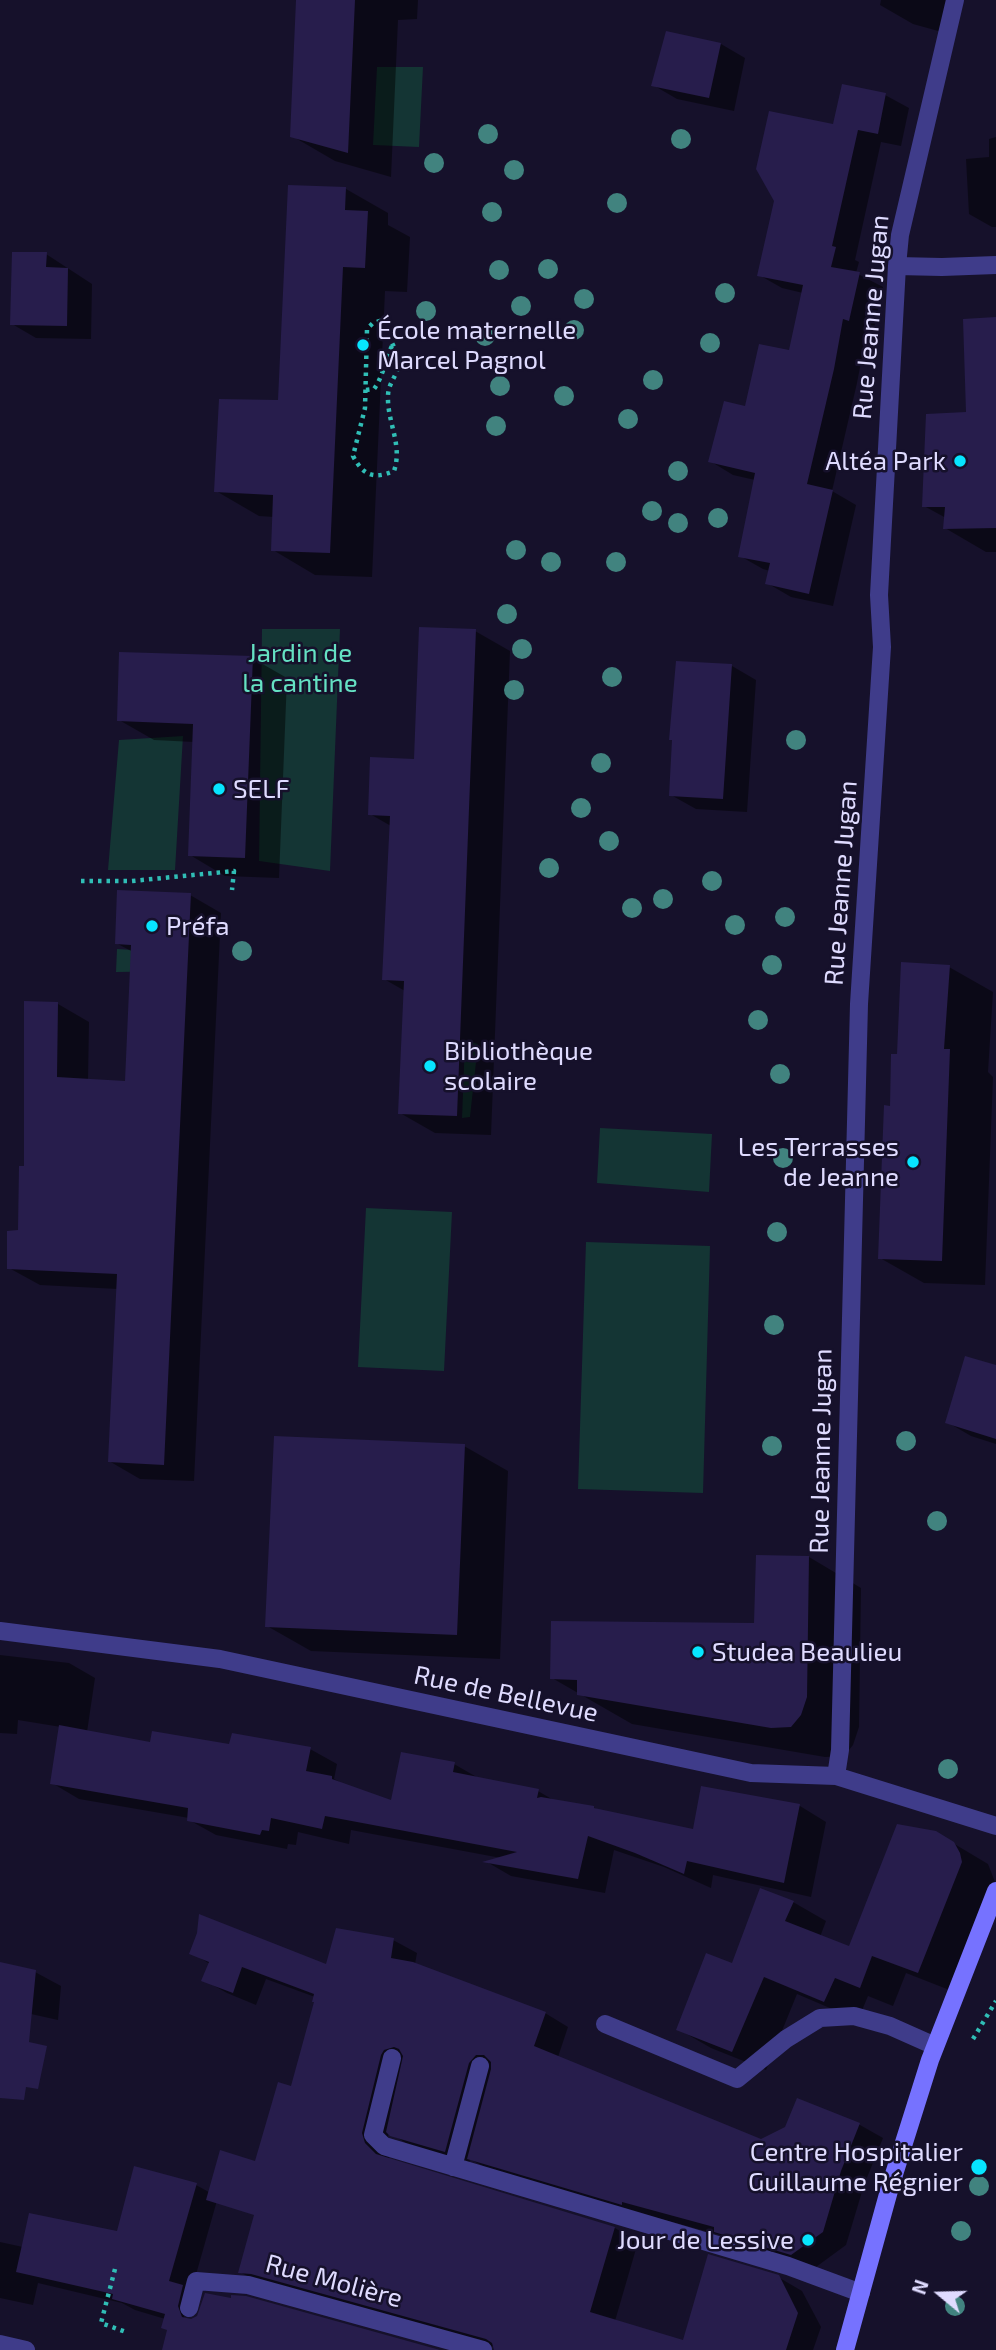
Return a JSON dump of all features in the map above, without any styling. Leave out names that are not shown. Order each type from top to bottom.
[{"type":"main road","points":[[845,2350],[890,2187],[935,2046],[996,1891]]},
{"type":"street","name":"Rue Jeanne Jugan","points":[[836,1776],[840,1750],[859,1004],[882,647],[879,595],[897,266],[900,235],[955,0]]},
{"type":"street","points":[[897,266],[996,265]]},
{"type":"street","name":"Rue de Bellevue","points":[[0,1631],[220,1660],[751,1773],[836,1776],[996,1826]]},
{"type":"street","points":[[605,2024],[737,2079],[786,2039],[820,2018],[854,2016],[890,2026],[935,2046]]},
{"type":"street","points":[[392,2058],[373,2135],[384,2146],[788,2266],[861,2293]]},
{"type":"street","points":[[453,2167],[480,2066]]},
{"type":"street","name":"Rue Molière","points":[[189,2308],[196,2281],[248,2285],[483,2350]]},
{"type":"street","points":[[0,2344],[26,2350]]},
{"type":"path","points":[[380,321],[392,345],[397,354],[399,369],[388,391],[388,406],[396,436],[398,458],[394,471],[382,476],[370,475],[359,468],[353,456],[365,408],[367,329],[380,321]]},
{"type":"path","points":[[366,390],[374,389],[378,383],[392,345]]},
{"type":"path","points":[[80,881],[132,881],[234,871],[232,890]]},
{"type":"path","points":[[967,2049],[996,2001]]},
{"type":"path","points":[[116,2269],[101,2323],[126,2332]]},
{"type":"green space","points":[[377,67],[423,67],[419,147],[373,145]]},
{"type":"green space","name":"Jardin de la cantine","points":[[262,629],[340,629],[330,871],[259,861]]},
{"type":"green space","name":"Jardin de la cantine","points":[[183,736],[175,870],[108,870],[119,740]]},
{"type":"green space","points":[[117,949],[182,953],[183,971],[116,972]]},
{"type":"green space","points":[[465,1040],[478,1044],[470,1117],[462,1118]]},
{"type":"green space","points":[[600,1128],[712,1134],[709,1192],[597,1183]]},
{"type":"green space","points":[[366,1208],[452,1212],[444,1371],[358,1367]]},
{"type":"green space","points":[[586,1242],[710,1246],[703,1493],[578,1489]]},
{"type":"building","points":[[296,0],[355,0],[348,153],[290,137]]},
{"type":"building","points":[[666,31],[721,43],[709,98],[651,86]]},
{"type":"building","points":[[842,84],[886,93],[878,134],[858,130],[832,246],[836,247],[831,267],[860,272],[849,321],[843,319],[807,484],[833,490],[809,594],[765,584],[770,563],[738,557],[755,473],[708,462],[724,401],[745,406],[759,344],[789,350],[803,285],[757,276],[774,201],[756,169],[769,111],[833,124]]},
{"type":"building","points":[[288,185],[346,187],[345,210],[368,211],[365,268],[343,267],[330,553],[271,551],[273,495],[214,492],[219,399],[278,400]]},
{"type":"building","points":[[12,252],[47,252],[46,267],[68,268],[67,326],[10,325]]},
{"type":"building","name":"Altéa Park","points":[[996,317],[996,528],[943,529],[945,507],[922,507],[926,414],[966,412],[963,319]]},
{"type":"building","points":[[419,627],[476,629],[457,1116],[398,1114],[404,981],[382,980],[390,816],[368,815],[370,757],[414,759]]},
{"type":"building","name":"SELF","points":[[119,652],[253,656],[245,858],[188,856],[193,724],[117,721]]},
{"type":"building","points":[[676,661],[732,664],[723,799],[669,796],[672,740],[669,740]]},
{"type":"building","points":[[117,890],[191,893],[164,1465],[108,1462],[117,1274],[7,1269],[7,1231],[18,1230],[19,1166],[24,1166],[24,1001],[58,1002],[57,1077],[125,1081],[131,945],[115,944]]},
{"type":"building","points":[[901,962],[950,965],[944,1049],[950,1049],[942,1261],[878,1259],[884,1105],[890,1106],[891,1054],[897,1054]]},
{"type":"building","points":[[965,1356],[996,1365],[996,1439],[945,1423]]},
{"type":"building","points":[[274,1436],[465,1444],[457,1635],[265,1627]]},
{"type":"building","name":"Studea Beaulieu","points":[[756,1555],[809,1556],[807,1697],[801,1715],[791,1727],[771,1728],[577,1695],[577,1680],[550,1679],[551,1621],[754,1623]]},
{"type":"building","points":[[59,1725],[150,1742],[152,1731],[229,1744],[232,1733],[311,1747],[306,1771],[332,1776],[332,1779],[391,1800],[401,1752],[455,1762],[453,1772],[539,1789],[537,1798],[594,1806],[693,1829],[701,1786],[800,1804],[784,1883],[687,1861],[684,1874],[588,1836],[578,1879],[482,1862],[517,1852],[325,1816],[322,1829],[271,1818],[269,1831],[262,1830],[260,1835],[187,1821],[188,1808],[50,1784]]},
{"type":"building","points":[[897,1824],[936,1831],[954,1842],[962,1862],[918,1973],[872,1956],[860,1988],[835,1978],[824,2002],[764,1977],[732,2052],[676,2030],[706,1953],[732,1963],[760,1888],[794,1901],[785,1921],[849,1946]]},
{"type":"building","points":[[199,1914],[326,1964],[336,1928],[394,1938],[391,1958],[413,1962],[546,2012],[534,2046],[761,2139],[785,2127],[797,2098],[860,2123],[841,2171],[823,2232],[791,2255],[714,2232],[714,2227],[622,2202],[622,2205],[467,2159],[491,2069],[491,2062],[484,2055],[476,2055],[469,2063],[445,2152],[390,2136],[386,2132],[403,2056],[399,2049],[394,2047],[384,2050],[381,2055],[362,2133],[365,2143],[376,2154],[615,2227],[590,2312],[683,2340],[708,2254],[779,2275],[798,2313],[786,2350],[494,2350],[492,2343],[486,2339],[251,2274],[238,2273],[254,2215],[206,2200],[220,2150],[255,2161],[278,2082],[291,2086],[314,1994],[242,1967],[233,1993],[201,1981],[209,1962],[189,1954],[197,1933]]},
{"type":"building","points":[[0,1962],[36,1970],[29,2042],[47,2046],[38,2089],[26,2087],[24,2100],[0,2098]]},
{"type":"building","points":[[134,2166],[197,2183],[169,2281],[183,2285],[178,2306],[182,2317],[191,2319],[197,2316],[205,2293],[231,2298],[231,2295],[246,2296],[440,2350],[162,2350],[167,2330],[161,2328],[165,2314],[112,2299],[113,2294],[16,2272],[29,2213],[117,2231]]},
{"type":"place","name":"École maternelle Marcel Pagnol","points":[[363,345]]},
{"type":"place","name":"Altéa Park","points":[[960,461]]},
{"type":"place","name":"SELF","points":[[219,789]]},
{"type":"place","name":"Préfa","points":[[152,926]]},
{"type":"place","name":"Bibliothèque scolaire","points":[[430,1066]]},
{"type":"place","name":"Les Terrasses de Jeanne","points":[[913,1162]]},
{"type":"place","name":"Studea Beaulieu","points":[[698,1652]]},
{"type":"place","name":"Centre Hospitalier Guillaume Régnier","points":[[979,2167]]},
{"type":"place","name":"Jour de Lessive","points":[[808,2240]]}]
